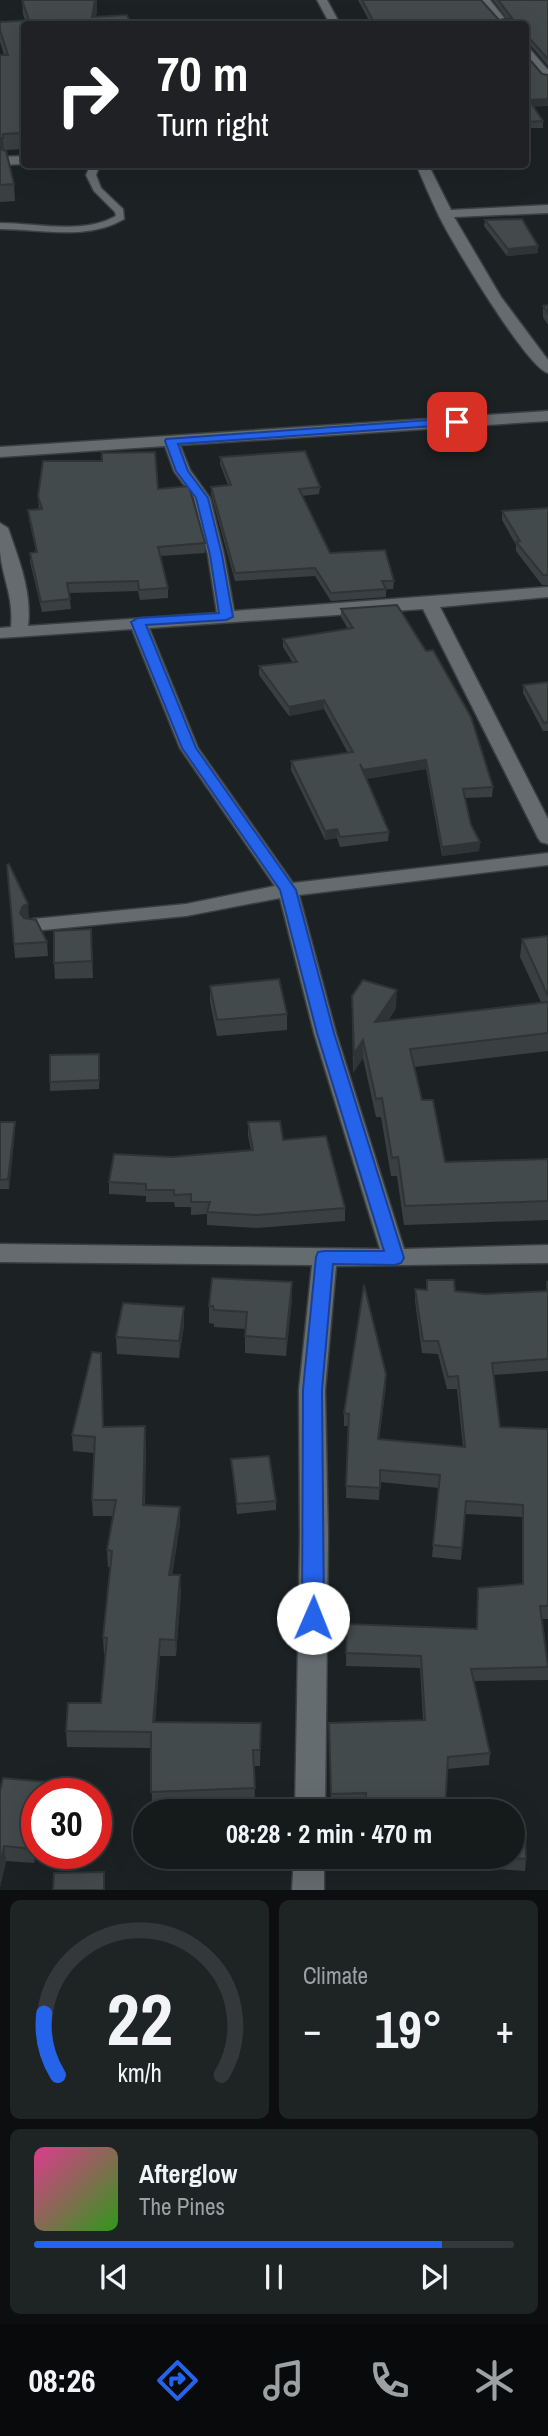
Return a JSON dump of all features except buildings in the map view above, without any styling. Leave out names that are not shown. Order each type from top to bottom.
[{"type":"street","points":[[322,0],[333,21]]},
{"type":"street","points":[[484,0],[502,21]]},
{"type":"street","points":[[529,55],[548,77]]},
{"type":"street","points":[[0,161],[21,160]]},
{"type":"street","points":[[424,168],[444,214],[476,267],[533,352],[548,369]]},
{"type":"street","points":[[444,214],[548,209]]},
{"type":"street","points":[[0,452],[548,416]]},
{"type":"street","points":[[171,441],[182,471],[202,498],[216,555],[226,617]]},
{"type":"street","points":[[0,528],[18,584],[21,616],[19,631]]},
{"type":"street","points":[[0,633],[548,592]]},
{"type":"street","points":[[429,603],[548,838]]},
{"type":"street","points":[[138,622],[189,748],[288,890],[326,1033],[395,1258]]},
{"type":"street","points":[[33,925],[186,910],[288,890],[548,859]]},
{"type":"street","points":[[0,1253],[395,1258],[548,1254]]},
{"type":"street","points":[[310,1799],[314,1536],[312,1390],[325,1257]]},
{"type":"street","points":[[308,1890],[309,1869]]},
{"type":"lane","points":[[0,226],[92,229],[114,224],[121,217],[120,211],[97,189],[91,175],[94,168]]},
{"type":"route","points":[[313,1618],[312,1390],[325,1257],[395,1258],[326,1033],[288,890],[189,748],[138,622],[226,617],[216,555],[202,498],[182,471],[171,441],[457,422]]}]
